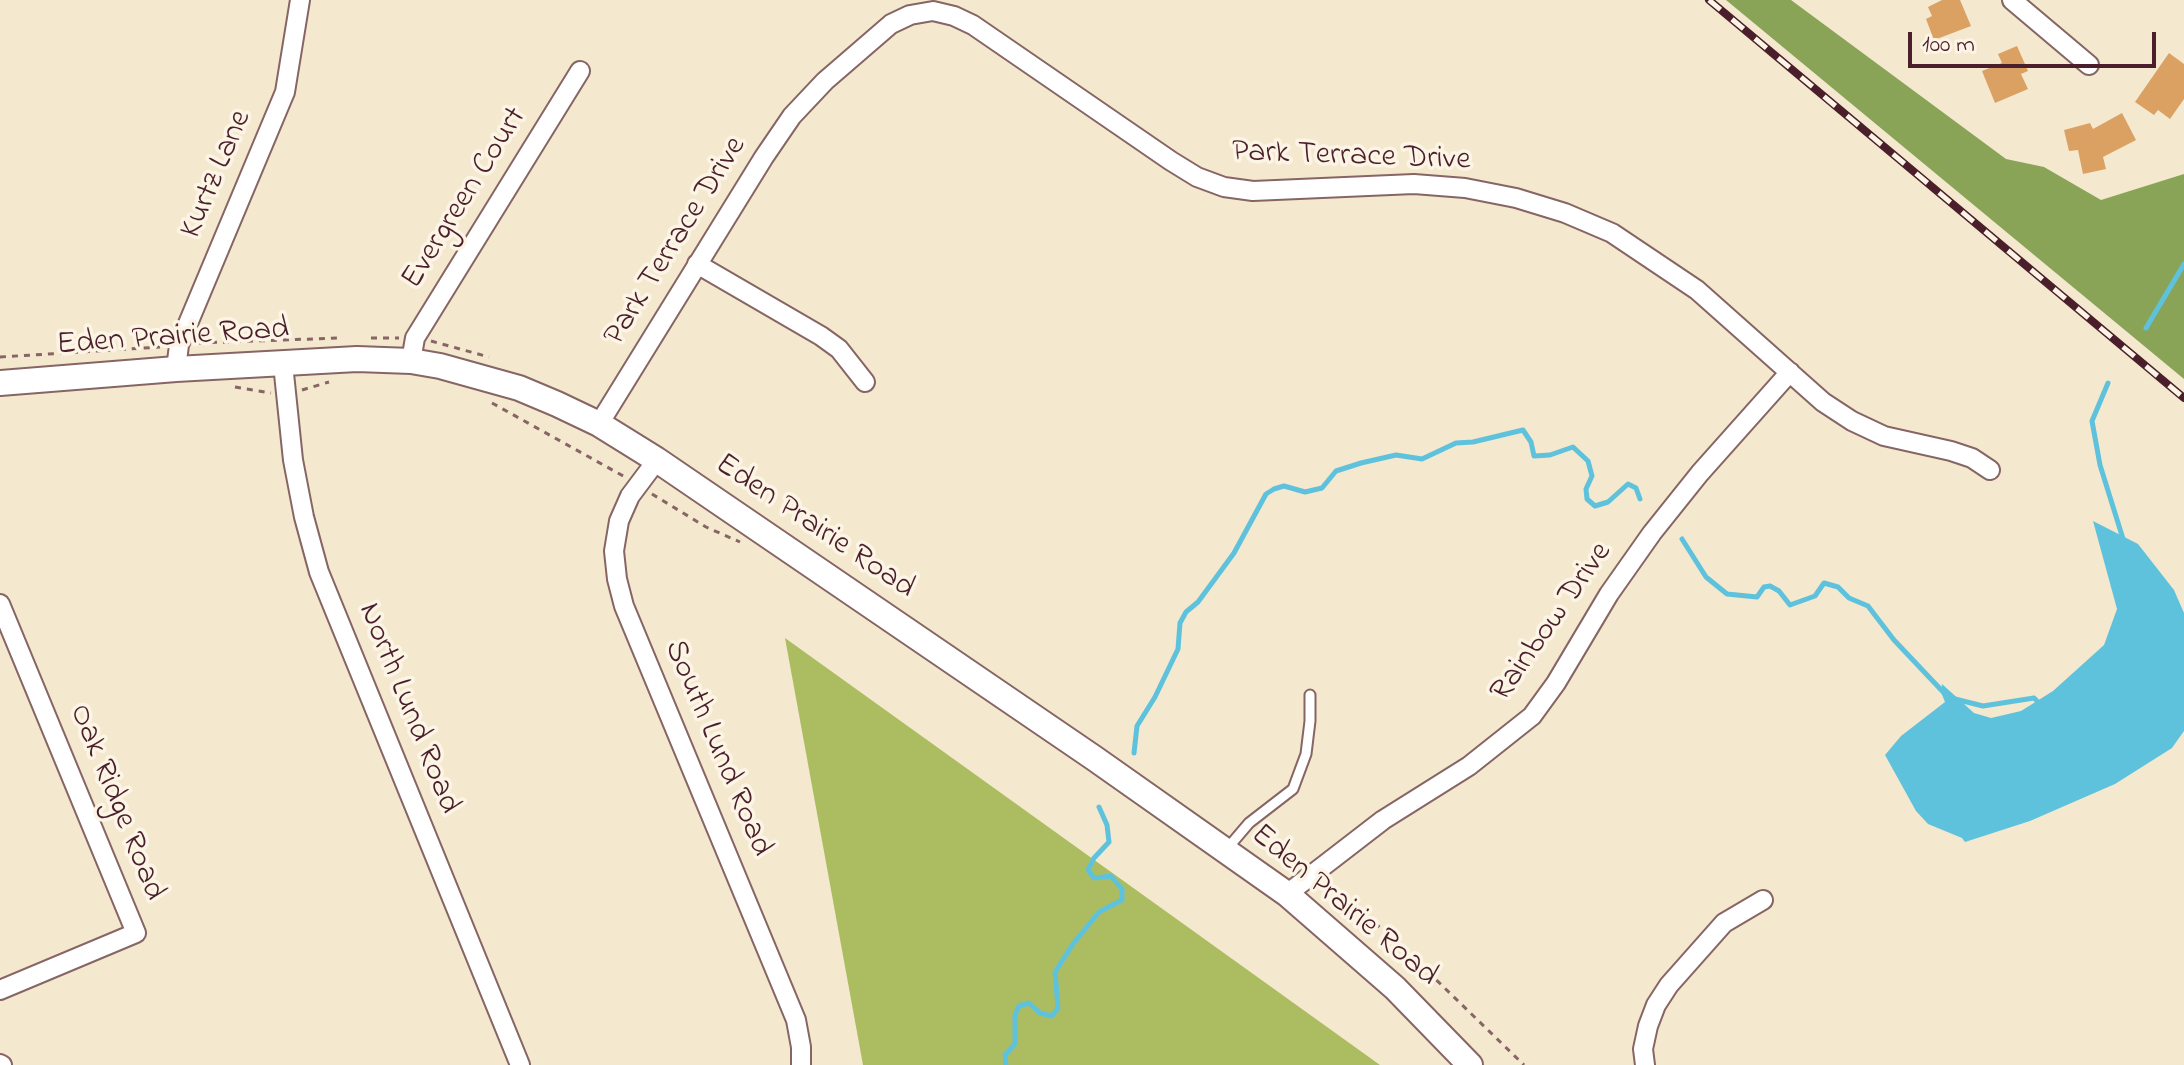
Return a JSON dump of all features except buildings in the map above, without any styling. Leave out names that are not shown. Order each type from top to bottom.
[{"type":"main road","name":"Eden Prairie Road","points":[[0,383],[357,359],[411,361],[519,388],[599,424],[657,460],[1287,894],[1395,988],[1470,1065]]},
{"type":"street","name":"Kurtz Lane","points":[[176,369],[179,345],[285,92],[300,0]]},
{"type":"street","points":[[2012,0],[2089,65]]},
{"type":"street","name":"Park Terrace Drive","points":[[599,424],[792,116],[825,81],[891,24],[910,15],[933,11],[973,25],[1171,161],[1197,177],[1224,187],[1253,191],[1414,184],[1465,188],[1516,198],[1565,213],[1612,233],[1697,290],[1823,402],[1852,421],[1884,436],[1972,458],[1990,470]]},
{"type":"street","name":"Evergreen Court","points":[[411,361],[415,338],[580,71]]},
{"type":"street","points":[[697,264],[821,336],[839,349],[865,382]]},
{"type":"street","name":"North Lund Road","points":[[283,364],[293,460],[319,572],[520,1065]]},
{"type":"street","name":"Rainbow Drive","points":[[1287,894],[1383,820],[1469,766],[1532,716],[1556,683],[1609,594],[1652,533],[1700,473],[1790,372]]},
{"type":"street","name":"South Lund Road","points":[[657,460],[637,484],[619,521],[614,551],[617,579],[624,606],[796,1020],[801,1065]]},
{"type":"street","name":"Oak Ridge Road","points":[[0,604],[136,933],[0,990]]},
{"type":"street","points":[[0,654],[18,647]]},
{"type":"street","points":[[1645,1065],[1643,1049],[1648,1026],[1656,1005],[1669,985],[1724,923],[1763,900]]},
{"type":"lane","points":[[1226,850],[1249,823],[1293,789],[1306,754],[1310,695]]},
{"type":"path","points":[[230,386],[257,393],[288,394],[333,381]]},
{"type":"path","points":[[492,403],[637,484],[706,527],[749,546]]},
{"type":"path","points":[[1311,875],[1390,935],[1524,1065]]},
{"type":"green space","points":[[1726,0],[1791,0],[2006,159],[2044,167],[2101,200],[2184,174],[2184,379]]},
{"type":"green space","points":[[785,638],[1380,1065],[863,1065]]},
{"type":"water","points":[[2093,521],[2138,544],[2174,590],[2184,613],[2184,731],[2172,748],[2115,784],[2030,821],[1965,842],[1928,824],[1916,811],[1885,755],[1901,736],[1945,702],[1942,684],[1974,713],[1991,718],[2021,711],[2053,691],[2104,645],[2117,609]]},
{"type":"waterway","points":[[2146,328],[2184,264]]},
{"type":"waterway","points":[[2108,383],[2092,421],[2100,465],[2124,542]]},
{"type":"waterway","points":[[1134,753],[1137,726],[1178,649],[1180,623],[1234,553],[1266,494],[1274,489],[1284,486],[1305,492],[1322,488],[1336,471],[1361,463],[1396,455],[1422,459],[1456,443],[1523,430],[1531,442],[1534,456],[1550,455],[1573,447],[1588,461],[1592,476],[1586,489],[1587,499],[1595,506],[1608,502],[1628,484],[1636,488],[1640,499]]},
{"type":"waterway","points":[[1682,539],[1706,577],[1727,594],[1757,597],[1764,587],[1770,586],[1779,591],[1790,605],[1815,596],[1824,583],[1838,587],[1849,598],[1868,606],[1894,640],[1946,695]]},
{"type":"waterway","points":[[1955,699],[1983,706],[2034,698],[2041,705]]},
{"type":"waterway","points":[[1006,1065],[1005,1055],[1015,1044],[1015,1015],[1019,1006],[1029,1003],[1040,1013],[1052,1016],[1058,1008],[1055,972],[1099,912],[1122,900],[1122,889],[1111,876],[1094,878],[1088,870],[1109,842],[1107,825],[1099,807]]},
{"type":"railway","points":[[1709,0],[2184,398]]}]
